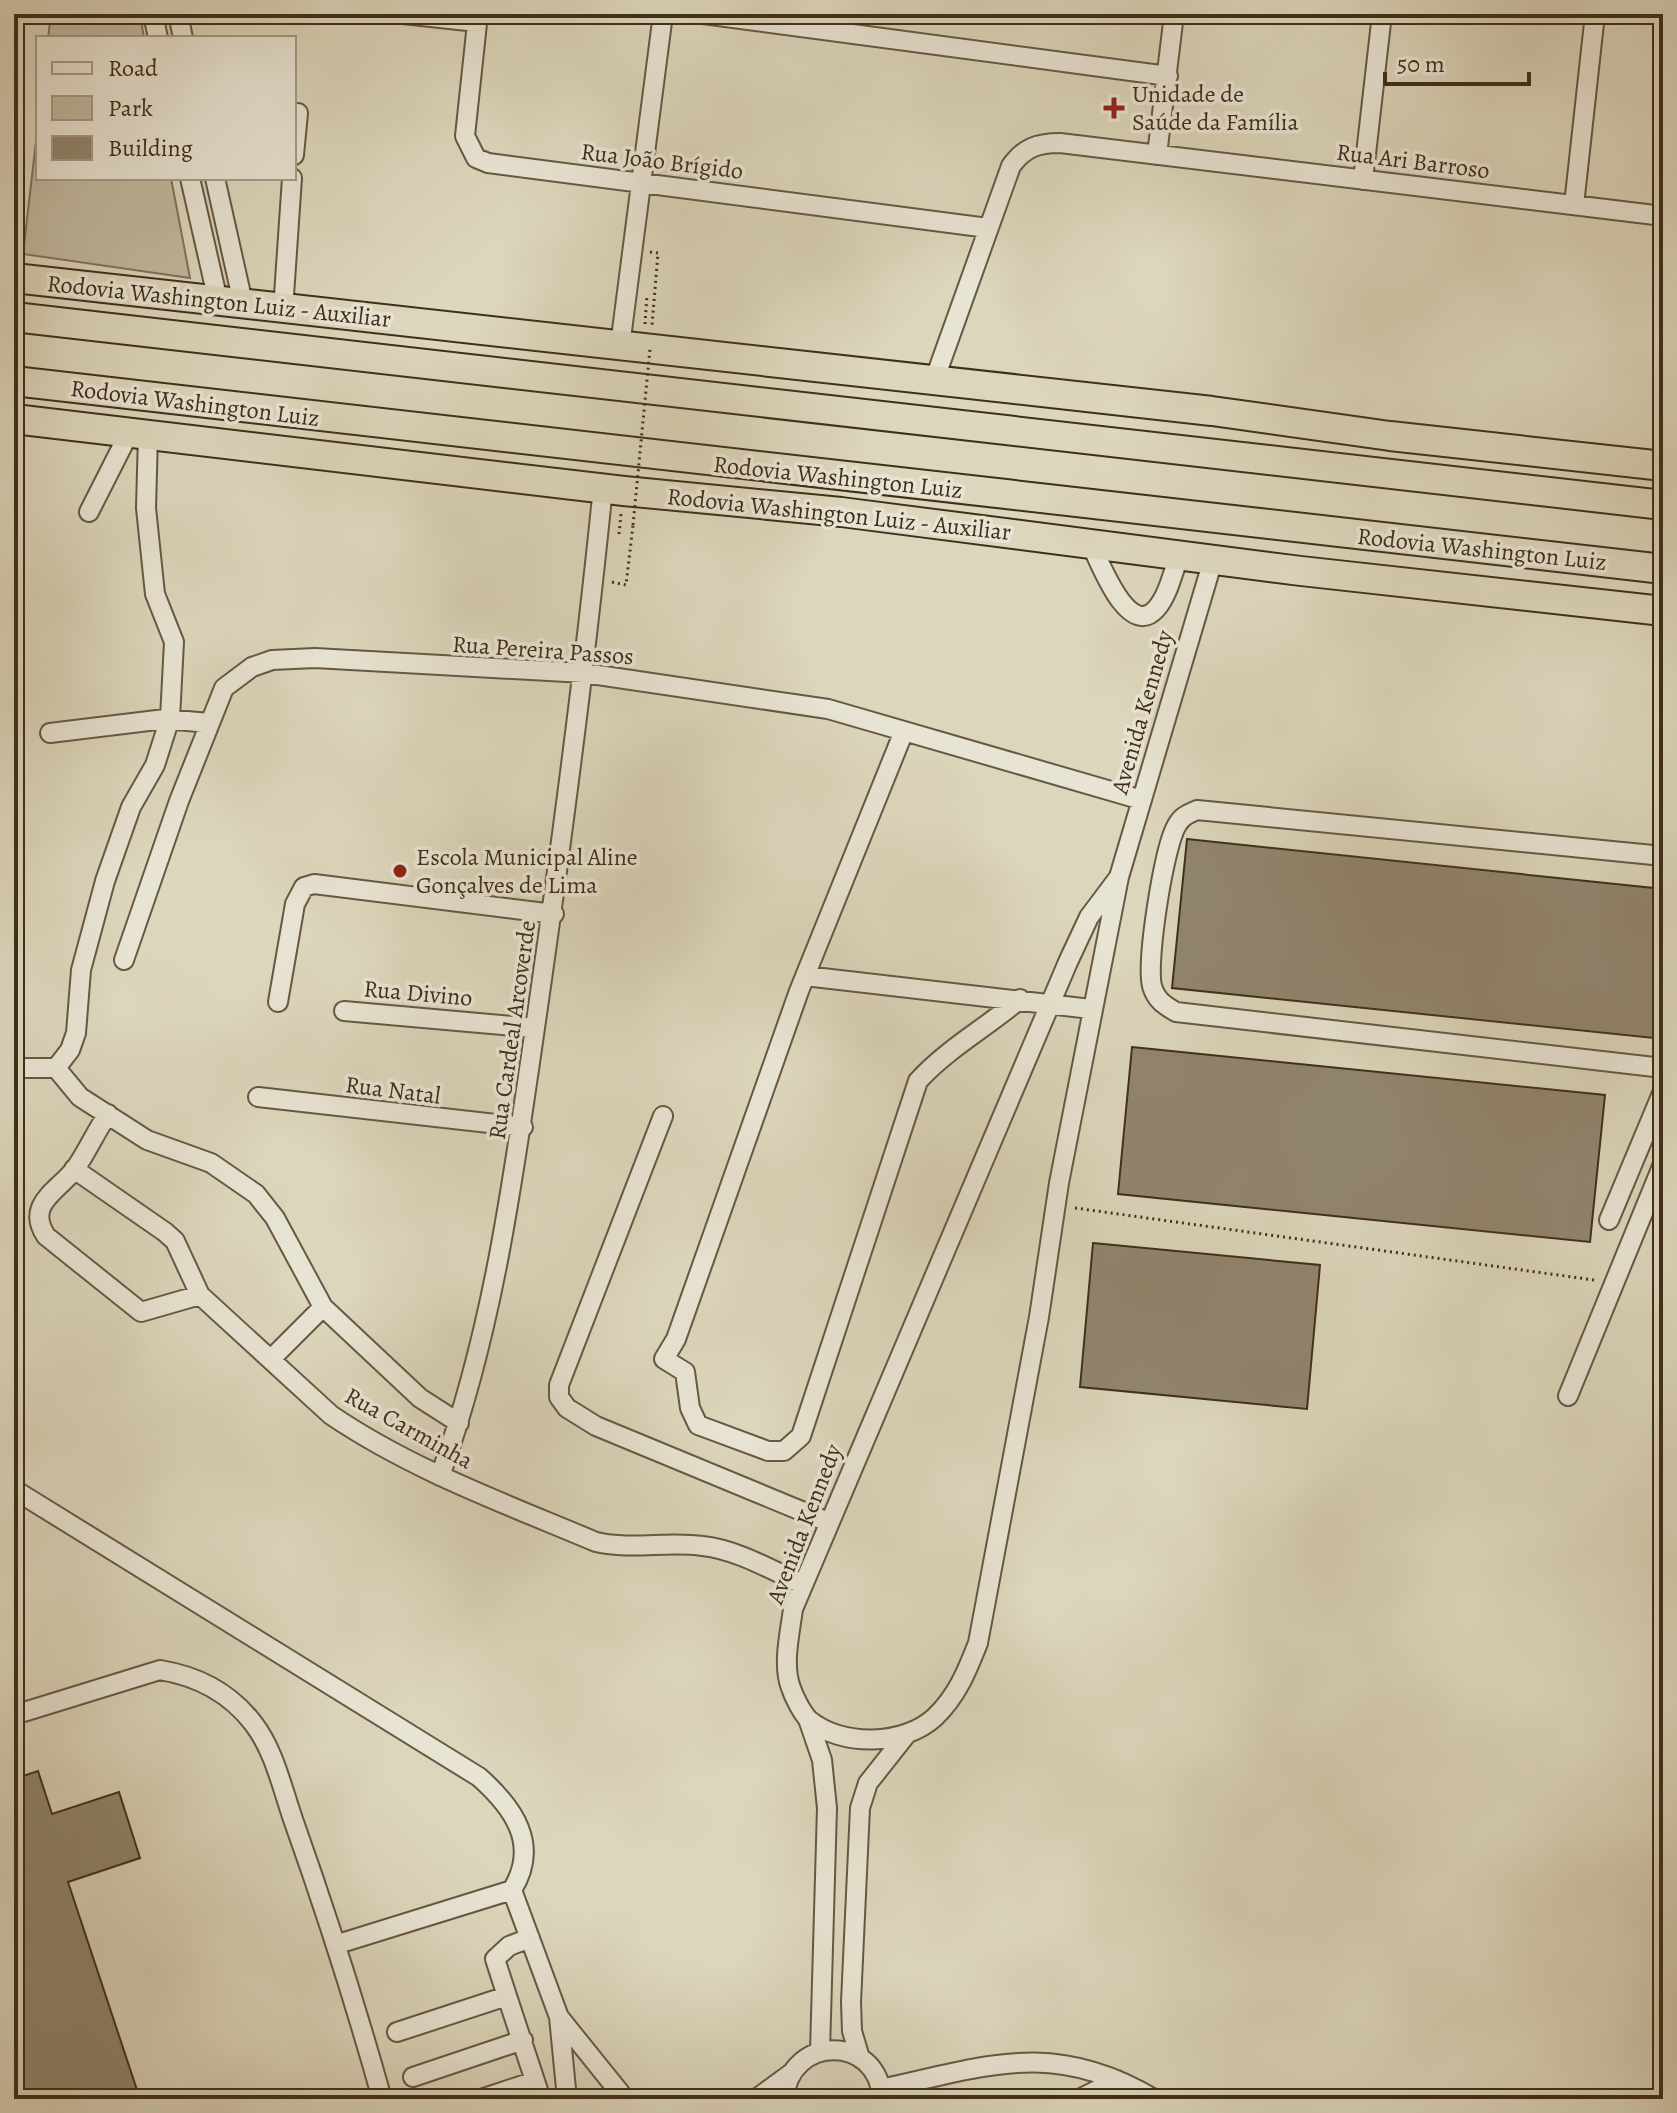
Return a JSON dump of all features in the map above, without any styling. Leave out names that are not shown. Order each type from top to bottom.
[{"type":"highway","name":"Rodovia Washington Luiz - Auxiliar","points":[[14,278],[283,310],[641,344],[1663,466]]},
{"type":"highway","points":[[14,317],[1663,505]]},
{"type":"highway","name":"Rodovia Washington Luiz","points":[[14,381],[630,454],[1663,569]]},
{"type":"highway","name":"Rodovia Washington Luiz - Auxiliar","points":[[14,419],[841,512],[1179,556],[1663,611]]},
{"type":"highway","points":[[630,454],[841,512]]},
{"type":"street","points":[[153,14],[158,36]]},
{"type":"street","points":[[178,14],[183,36]]},
{"type":"street","points":[[403,14],[478,18]]},
{"type":"street","points":[[641,344],[641,182],[663,14]]},
{"type":"street","points":[[703,14],[1168,76]]},
{"type":"street","points":[[1157,155],[1174,14]]},
{"type":"street","points":[[1363,180],[1382,14]]},
{"type":"street","points":[[1574,205],[1595,14]]},
{"type":"street","name":"Rua João Brígido","points":[[478,18],[465,136],[476,158],[488,163],[988,228]]},
{"type":"street","points":[[296,134],[298,113]]},
{"type":"street","name":"Rua Ari Barroso","points":[[934,381],[1011,166],[1025,150],[1036,145],[1060,143],[1663,216]]},
{"type":"street","points":[[191,180],[231,302]]},
{"type":"street","points":[[215,180],[231,302]]},
{"type":"street","points":[[283,310],[292,180]]},
{"type":"street","points":[[89,512],[139,434]]},
{"type":"street","points":[[56,1068],[70,1050],[76,1033],[81,970],[105,881],[131,807],[155,765],[170,718],[174,642],[155,594],[139,434]]},
{"type":"street","name":"Rua Cardeal Arcoverde","points":[[440,1476],[459,1423],[495,1282],[523,1127],[554,914],[603,487]]},
{"type":"street","points":[[1090,542],[1125,608],[1141,616],[1149,614],[1162,601],[1179,556]]},
{"type":"street","name":"Avenida Kennedy","points":[[1119,877],[1089,917],[1050,1002],[793,1609],[788,1660],[790,1686],[808,1719],[836,1735],[867,1739],[906,1735],[934,1718],[962,1683],[978,1643],[1039,1317],[1055,1206],[1091,1009],[1119,877],[1213,560]]},
{"type":"street","name":"Rua Pereira Passos","points":[[124,960],[224,688],[252,667],[272,660],[315,658],[584,673],[783,700],[904,731],[1142,800]]},
{"type":"street","points":[[50,733],[170,718],[209,723]]},
{"type":"street","points":[[904,731],[805,976],[676,1339],[664,1359],[685,1372],[690,1408],[698,1425],[768,1451],[784,1451],[801,1436],[918,1081],[934,1063],[985,1030],[1020,999]]},
{"type":"street","points":[[1663,856],[1197,810],[1185,815],[1173,835],[1149,962],[1153,988],[1160,1003],[1176,1012],[1663,1068]]},
{"type":"street","points":[[278,1002],[298,893],[314,884],[554,914]]},
{"type":"street","points":[[805,976],[1091,1009]]},
{"type":"street","name":"Rua Divino","points":[[344,1011],[535,1028]]},
{"type":"street","points":[[14,1068],[56,1068]]},
{"type":"street","points":[[56,1068],[70,1087],[147,1140],[211,1163],[256,1194],[275,1218],[323,1307],[420,1398],[459,1423]]},
{"type":"street","points":[[1609,1220],[1663,1091]]},
{"type":"street","name":"Rua Natal","points":[[258,1097],[523,1127]]},
{"type":"street","points":[[108,1114],[74,1169],[53,1188],[40,1208],[37,1218],[46,1236],[141,1312],[200,1295]]},
{"type":"street","points":[[663,1116],[559,1385],[559,1397],[567,1408],[596,1426],[828,1522]]},
{"type":"street","points":[[1568,1396],[1663,1164]]},
{"type":"street","name":"Rua Carminha","points":[[74,1169],[175,1241],[200,1295],[331,1415],[440,1476],[596,1542],[621,1548],[702,1546],[733,1553],[802,1584]]},
{"type":"street","points":[[272,1358],[323,1307]]},
{"type":"street","points":[[18,1492],[479,1777],[503,1799],[520,1826],[526,1854],[521,1876],[512,1890],[338,1944]]},
{"type":"street","points":[[14,1715],[160,1670],[195,1678],[228,1698],[253,1722],[265,1742],[338,1944],[382,2099]]},
{"type":"street","points":[[808,1719],[822,1760],[827,1808],[820,2051]]},
{"type":"street","points":[[860,2058],[852,2031],[851,2002],[860,1808],[868,1783],[906,1735]]},
{"type":"street","points":[[512,1890],[559,2017],[567,2099]]},
{"type":"street","points":[[481,2099],[538,2090],[495,1959],[509,1946],[530,1938]]},
{"type":"street","points":[[397,2032],[507,1996]]},
{"type":"street","points":[[559,2017],[625,2099]]},
{"type":"street","points":[[413,2077],[523,2040]]},
{"type":"street","points":[[756,2099],[790,2074],[803,2060],[820,2051],[833,2049],[860,2058],[874,2071],[882,2094],[1011,2061],[1050,2060],[1092,2069],[1154,2099]]},
{"type":"street","points":[[784,2099],[790,2074]]},
{"type":"street","points":[[1079,2099],[1117,2080]]},
{"type":"path","points":[[641,344],[658,253],[650,252]]},
{"type":"path","points":[[612,583],[626,585],[633,525],[641,344],[648,284]]},
{"type":"path","points":[[1055,1206],[1614,1282]]},
{"type":"green space","points":[[51,14],[140,14],[144,36],[48,36]]},
{"type":"green space","points":[[36,141],[36,180],[171,180],[190,278],[23,254]]},
{"type":"building","points":[[1187,839],[1663,889],[1663,1039],[1172,988]]},
{"type":"building","points":[[1132,1047],[1605,1095],[1590,1242],[1118,1194]]},
{"type":"building","points":[[1093,1243],[1320,1265],[1307,1409],[1080,1387]]},
{"type":"building","points":[[38,1771],[52,1814],[119,1792],[140,1858],[68,1882],[140,2099],[14,2099],[14,1779]]},
{"type":"place","name":"Unidade de Saúde da Família","points":[[1114,108]]},
{"type":"place","name":"Escola Municipal Aline Gonçalves de Lima","points":[[400,871]]}]
